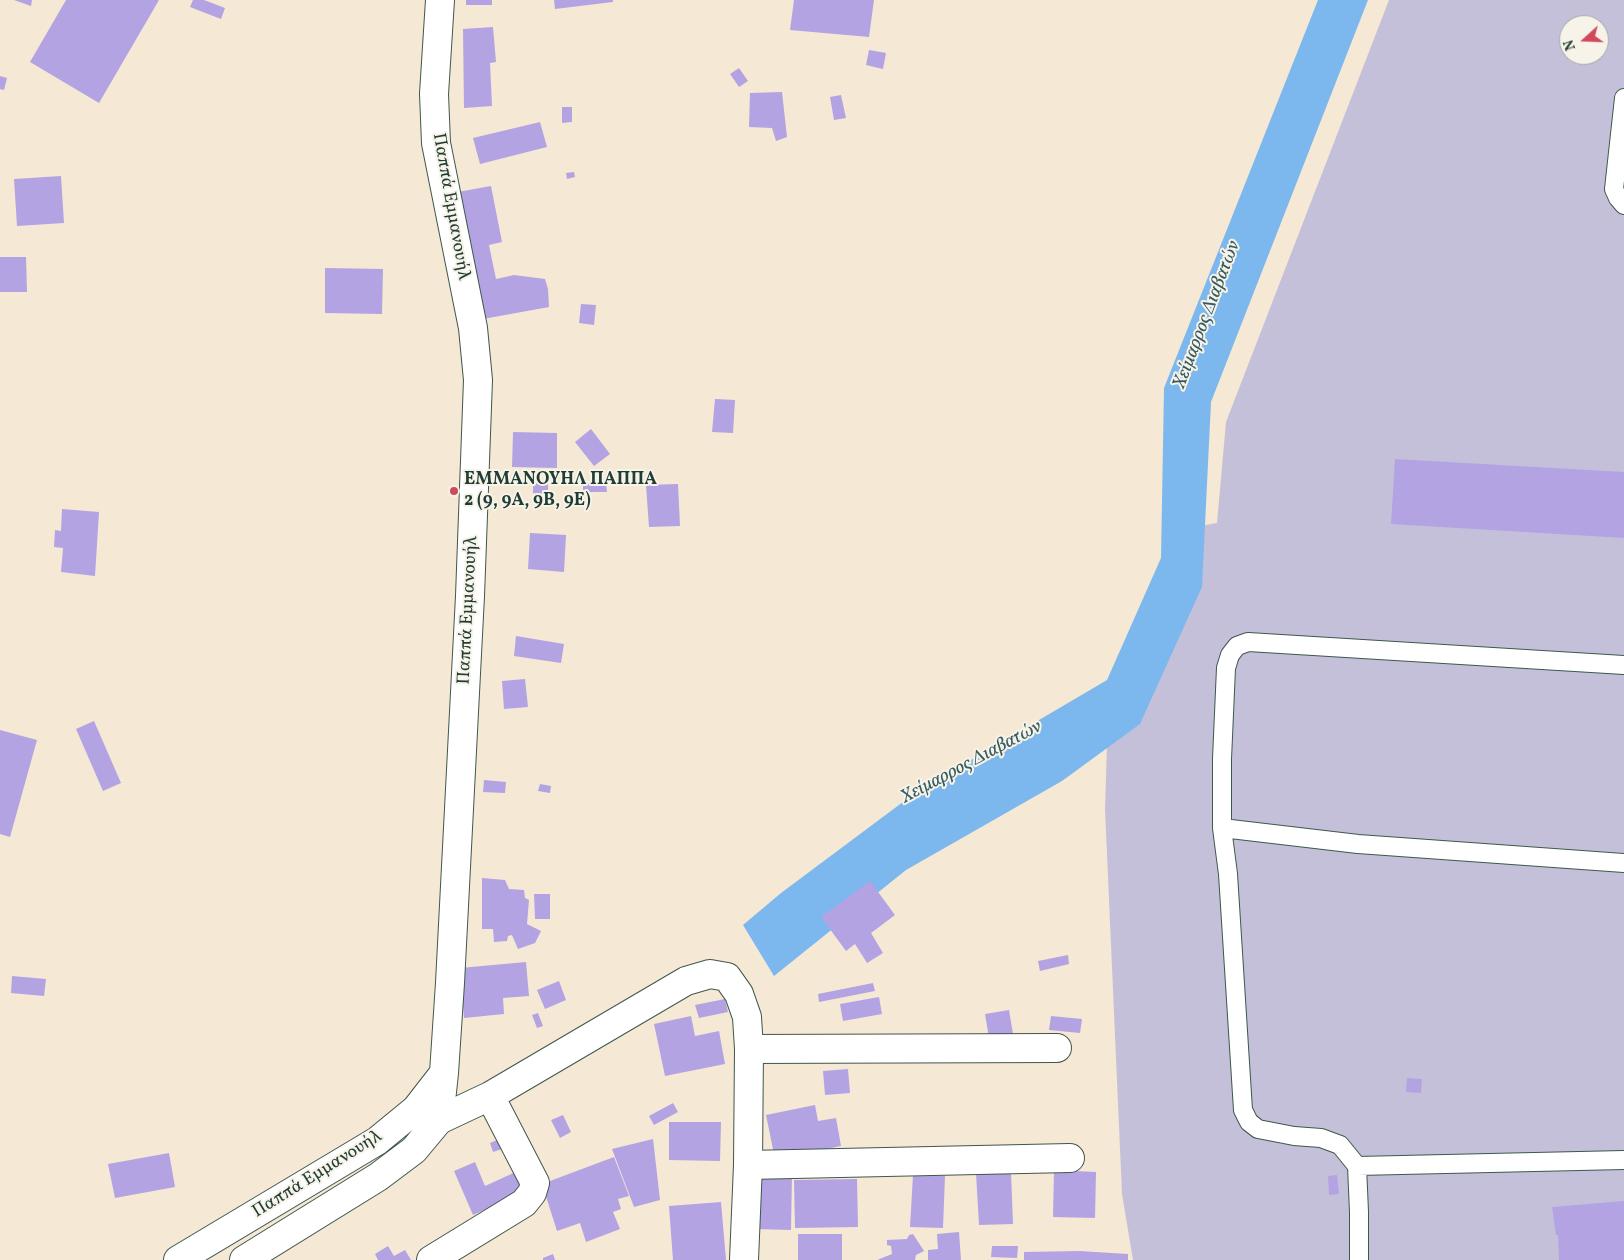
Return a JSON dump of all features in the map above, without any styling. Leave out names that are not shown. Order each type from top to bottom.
[{"type":"street","name":"Παππά Εμμανουήλ","points":[[244,1260],[378,1177],[414,1150],[439,1120],[444,1073],[470,596],[478,380],[473,328],[436,143],[434,94],[440,0]]},
{"type":"street","points":[[439,1120],[490,1096],[686,981],[710,974],[727,977],[739,994],[747,1018],[749,1049],[748,1165],[744,1260]]},
{"type":"street","points":[[749,1049],[1057,1048]]},
{"type":"street","name":"Παππά Εμμανουήλ","points":[[178,1260],[377,1141],[416,1109],[444,1073]]},
{"type":"street","points":[[431,1260],[524,1202],[532,1193],[535,1183],[490,1096]]},
{"type":"street","points":[[748,1165],[1070,1158]]},
{"type":"lane","points":[[1624,98],[1614,189],[1624,205]]},
{"type":"lane","points":[[1359,1260],[1359,1212],[1356,1166],[1340,1145],[1321,1138],[1294,1136],[1258,1129],[1249,1122],[1243,1110],[1228,874],[1222,828],[1222,759],[1226,668],[1230,655],[1237,646],[1248,642],[1624,665]]},
{"type":"lane","points":[[1222,828],[1358,844],[1624,864]]},
{"type":"lane","points":[[1356,1166],[1624,1160]]},
{"type":"shaded area","points":[[1389,0],[1624,0],[1624,1260],[1133,1260],[1122,1194],[1105,809],[1107,745],[1200,526],[1217,523],[1226,422]]},
{"type":"water","name":"Χείμαρρος Διαβατών","points":[[1318,0],[1368,0],[1211,402],[1202,587],[1140,724],[1062,781],[906,870],[774,976],[743,925],[781,893],[915,793],[1107,680],[1161,558],[1164,388]]},
{"type":"building","points":[[14,0],[32,0],[31,6]]},
{"type":"building","points":[[66,0],[159,0],[99,103],[30,62]]},
{"type":"building","points":[[193,0],[204,0],[225,8],[221,19],[190,7]]},
{"type":"building","points":[[466,0],[492,0],[492,5],[466,5]]},
{"type":"building","points":[[554,0],[613,0],[613,2],[555,9]]},
{"type":"building","points":[[794,0],[874,0],[869,37],[790,30]]},
{"type":"building","points":[[493,27],[496,62],[490,63],[492,106],[464,108],[463,29]]},
{"type":"building","points":[[869,50],[886,53],[883,69],[866,65]]},
{"type":"building","points":[[739,68],[748,81],[739,87],[730,74]]},
{"type":"building","points":[[0,76],[7,78],[4,90],[0,89]]},
{"type":"building","points":[[782,92],[787,137],[776,141],[772,128],[749,127],[750,93]]},
{"type":"building","points":[[841,95],[846,118],[834,120],[830,97]]},
{"type":"building","points":[[562,107],[572,107],[572,122],[562,123]]},
{"type":"building","points":[[540,122],[547,147],[480,164],[473,138]]},
{"type":"building","points":[[574,172],[575,177],[567,179],[566,173]]},
{"type":"building","points":[[61,176],[64,223],[17,226],[14,179]]},
{"type":"building","points":[[491,186],[502,242],[489,245],[496,279],[514,275],[545,279],[548,289],[549,307],[483,319],[458,192]]},
{"type":"building","points":[[0,257],[26,257],[27,292],[0,292]]},
{"type":"building","points":[[325,268],[383,269],[382,314],[325,313]]},
{"type":"building","points":[[581,304],[596,305],[594,325],[579,323]]},
{"type":"building","points":[[715,399],[735,400],[733,433],[712,432]]},
{"type":"building","points":[[591,429],[610,454],[594,466],[575,442]]},
{"type":"building","points":[[513,432],[557,433],[557,468],[512,467]]},
{"type":"building","points":[[1395,459],[1624,472],[1624,538],[1391,524]]},
{"type":"building","points":[[533,482],[548,482],[548,495],[533,493]]},
{"type":"building","points":[[606,483],[607,492],[583,492],[583,484]]},
{"type":"building","points":[[678,484],[680,526],[649,527],[646,485]]},
{"type":"building","points":[[62,509],[99,512],[95,576],[61,572],[63,548],[54,547],[55,530],[61,531]]},
{"type":"building","points":[[530,533],[566,535],[564,572],[528,569]]},
{"type":"building","points":[[516,636],[564,644],[561,663],[514,656]]},
{"type":"building","points":[[525,679],[528,707],[504,709],[502,681]]},
{"type":"building","points":[[94,721],[121,783],[103,791],[76,729]]},
{"type":"building","points":[[0,730],[37,740],[10,837],[0,834]]},
{"type":"building","points":[[484,780],[506,782],[505,793],[483,792]]},
{"type":"building","points":[[540,784],[551,786],[550,793],[538,791]]},
{"type":"building","points":[[482,878],[505,880],[509,889],[524,890],[525,898],[529,900],[527,924],[541,931],[535,943],[518,949],[512,935],[508,936],[507,941],[494,942],[493,929],[482,929]]},
{"type":"building","points":[[870,881],[895,915],[871,933],[883,953],[867,963],[855,944],[846,951],[821,917]]},
{"type":"building","points":[[534,894],[550,894],[550,919],[535,919]]},
{"type":"building","points":[[1068,955],[1069,964],[1040,971],[1038,961]]},
{"type":"building","points":[[526,962],[529,996],[503,998],[504,1014],[464,1018],[460,968]]},
{"type":"building","points":[[12,976],[46,979],[44,996],[11,993]]},
{"type":"building","points":[[559,981],[566,1000],[545,1009],[537,990]]},
{"type":"building","points":[[873,983],[875,991],[819,1002],[818,994]]},
{"type":"building","points":[[879,997],[882,1014],[843,1021],[840,1004]]},
{"type":"building","points":[[725,999],[728,1012],[699,1018],[695,1005]]},
{"type":"building","points":[[1009,1010],[1013,1034],[989,1038],[985,1014]]},
{"type":"building","points":[[538,1013],[543,1026],[537,1028],[532,1015]]},
{"type":"building","points":[[691,1016],[695,1036],[719,1031],[725,1064],[665,1076],[654,1024]]},
{"type":"building","points":[[1051,1016],[1082,1019],[1080,1033],[1049,1030]]},
{"type":"building","points":[[848,1069],[850,1093],[825,1095],[823,1071]]},
{"type":"building","points":[[1407,1078],[1422,1079],[1421,1093],[1406,1092]]},
{"type":"building","points":[[673,1103],[678,1112],[654,1125],[649,1116]]},
{"type":"building","points":[[815,1105],[818,1121],[836,1118],[841,1146],[775,1159],[766,1115]]},
{"type":"building","points":[[563,1115],[571,1132],[560,1138],[551,1120]]},
{"type":"building","points":[[669,1122],[721,1122],[720,1161],[669,1160]]},
{"type":"building","points":[[504,1137],[508,1147],[493,1152],[490,1143]]},
{"type":"building","points":[[653,1139],[660,1200],[634,1207],[612,1149]]},
{"type":"building","points":[[169,1153],[175,1187],[115,1198],[108,1164]]},
{"type":"building","points":[[614,1157],[629,1196],[618,1199],[621,1209],[613,1212],[620,1229],[586,1242],[580,1223],[557,1231],[542,1184]]},
{"type":"building","points":[[475,1162],[485,1186],[520,1170],[529,1190],[473,1215],[454,1171]]},
{"type":"building","points":[[1054,1170],[1096,1172],[1095,1218],[1053,1217]]},
{"type":"building","points":[[1011,1172],[1013,1224],[979,1225],[976,1173]]},
{"type":"building","points":[[755,1174],[792,1174],[791,1230],[754,1229]]},
{"type":"building","points":[[913,1175],[945,1176],[943,1228],[910,1227]]},
{"type":"building","points":[[1337,1175],[1339,1194],[1329,1195],[1328,1176]]},
{"type":"building","points":[[857,1179],[858,1227],[795,1228],[794,1180]]},
{"type":"building","points":[[1624,1201],[1624,1260],[1559,1260],[1558,1235],[1556,1235],[1552,1207]]},
{"type":"building","points":[[721,1202],[726,1260],[673,1260],[669,1206]]},
{"type":"building","points":[[959,1232],[961,1260],[928,1260],[928,1250],[938,1249],[937,1234]]},
{"type":"building","points":[[798,1234],[842,1234],[842,1260],[798,1260]]},
{"type":"building","points":[[913,1234],[924,1251],[916,1255],[915,1260],[877,1260],[892,1254],[891,1246],[887,1245],[887,1240],[907,1239],[909,1235]]},
{"type":"building","points":[[388,1246],[394,1256],[405,1250],[411,1260],[378,1260],[375,1254]]},
{"type":"building","points":[[992,1246],[1018,1246],[1017,1258],[991,1257]]},
{"type":"building","points":[[1079,1251],[1128,1254],[1128,1260],[1024,1260],[1024,1252]]},
{"type":"building","points":[[553,1254],[555,1260],[543,1260],[543,1258]]},
{"type":"place","name":"ΕΜΜΑΝΟΥΗΛ ΠΑΠΠΑ 2 (9, 9Α, 9Β, 9Ε)","points":[[454,491]]}]
